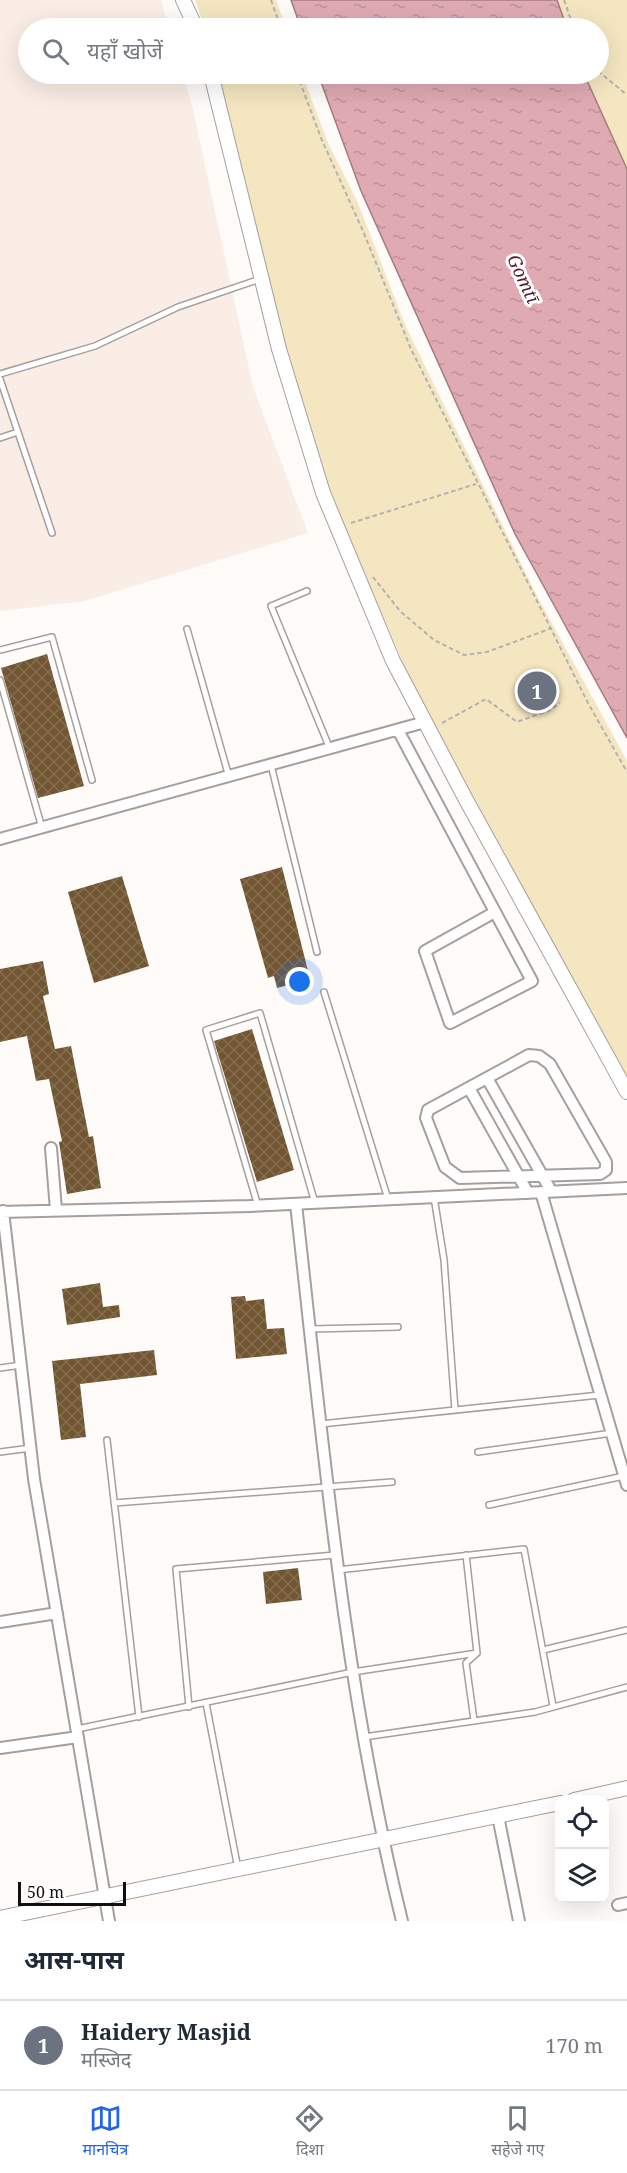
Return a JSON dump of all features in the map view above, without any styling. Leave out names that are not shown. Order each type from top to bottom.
[{"type":"street","points":[[183,0],[191,18]]},
{"type":"street","points":[[214,84],[279,349],[316,471],[337,528],[393,662],[627,1092]]},
{"type":"street","points":[[0,839],[398,730],[427,726]]},
{"type":"street","points":[[398,730],[532,981],[450,1023],[424,951],[495,912]]},
{"type":"street","points":[[529,1055],[539,1056],[550,1064],[606,1162],[606,1170],[600,1174],[460,1178],[445,1167],[426,1118],[428,1110],[469,1088],[529,1055]]},
{"type":"street","points":[[487,1078],[541,1176],[600,1395],[626,1481]]},
{"type":"street","points":[[469,1088],[528,1193]]},
{"type":"street","points":[[51,1148],[56,1210]]},
{"type":"street","points":[[109,1921],[31,1448],[2,1211],[258,1206],[627,1188]]},
{"type":"street","points":[[296,1204],[338,1570],[353,1672],[382,1840],[402,1921]]},
{"type":"street","points":[[0,1622],[57,1613]]},
{"type":"street","points":[[0,1748],[77,1733]]},
{"type":"street","points":[[596,1795],[627,1788]]},
{"type":"street","points":[[0,1918],[555,1804]]},
{"type":"street","points":[[498,1816],[519,1921]]},
{"type":"lane","points":[[0,374],[95,346],[178,307],[262,278]]},
{"type":"lane","points":[[0,379],[52,533]]},
{"type":"lane","points":[[0,438],[18,432]]},
{"type":"lane","points":[[307,591],[271,606],[330,749]]},
{"type":"lane","points":[[187,629],[229,777]]},
{"type":"lane","points":[[0,650],[52,637],[92,780]]},
{"type":"lane","points":[[0,680],[42,828]]},
{"type":"lane","points":[[271,765],[317,952]]},
{"type":"lane","points":[[324,992],[388,1199]]},
{"type":"lane","points":[[258,1206],[206,1030],[260,1013],[315,1203]]},
{"type":"lane","points":[[434,1197],[444,1260],[454,1410]]},
{"type":"lane","points":[[310,1329],[398,1327]]},
{"type":"lane","points":[[0,1368],[21,1365]]},
{"type":"lane","points":[[321,1424],[600,1395]]},
{"type":"lane","points":[[478,1452],[612,1433]]},
{"type":"lane","points":[[107,1440],[140,1717]]},
{"type":"lane","points":[[0,1452],[31,1448]]},
{"type":"lane","points":[[489,1505],[626,1481]]},
{"type":"lane","points":[[114,1503],[329,1489],[392,1482]]},
{"type":"lane","points":[[338,1570],[524,1549],[553,1706]]},
{"type":"lane","points":[[189,1707],[176,1569],[337,1554]]},
{"type":"lane","points":[[466,1555],[477,1653]]},
{"type":"lane","points":[[543,1650],[627,1630]]},
{"type":"lane","points":[[77,1733],[140,1717],[353,1672],[477,1653]]},
{"type":"lane","points":[[474,1720],[466,1663],[477,1653]]},
{"type":"lane","points":[[364,1737],[553,1706],[627,1687]]},
{"type":"lane","points":[[206,1703],[238,1870]]},
{"type":"path","points":[[271,0],[277,18]]},
{"type":"path","points":[[564,0],[570,18]]},
{"type":"path","points":[[609,80],[627,95]]},
{"type":"path","points":[[301,84],[321,138],[363,231],[411,349],[476,484],[552,628],[588,704],[627,771]]},
{"type":"path","points":[[337,528],[476,484]]},
{"type":"path","points":[[355,570],[366,571],[376,579],[400,611],[434,640],[464,655],[487,652],[552,628]]},
{"type":"path","points":[[427,726],[486,699],[517,722],[550,710],[560,703]]},
{"type":"shaded area","points":[[0,0],[161,0],[166,18],[18,18],[18,84],[186,84],[253,387],[308,533],[85,601],[0,611]]},
{"type":"shaded area","points":[[195,0],[276,0],[282,18],[201,18]]},
{"type":"shaded area","points":[[557,0],[627,0],[627,169],[589,84],[609,84],[609,18],[563,18]]},
{"type":"shaded area","points":[[219,84],[306,84],[328,143],[358,203],[406,327],[535,592],[627,761],[627,1081],[427,717],[326,486],[282,346]]},
{"type":"water","points":[[291,0],[557,0],[563,18],[297,18]]},
{"type":"water","name":"Gomtī","points":[[322,84],[589,84],[627,169],[627,738],[515,534],[361,191]]},
{"type":"building","points":[[47,654],[84,786],[38,798],[1,668]]},
{"type":"building","points":[[282,867],[310,979],[277,988],[274,976],[268,978],[240,879]]},
{"type":"building","points":[[122,876],[149,966],[94,983],[68,892]]},
{"type":"building","points":[[43,961],[49,994],[43,996],[55,1049],[71,1046],[89,1137],[93,1136],[101,1188],[67,1194],[59,1142],[62,1141],[49,1079],[36,1081],[27,1036],[0,1042],[0,969]]},
{"type":"building","points":[[252,1029],[294,1170],[257,1182],[214,1041]]},
{"type":"building","points":[[100,1283],[103,1307],[119,1305],[120,1317],[67,1325],[62,1289]]},
{"type":"building","points":[[245,1296],[246,1301],[264,1299],[267,1329],[284,1328],[287,1354],[236,1359],[231,1297]]},
{"type":"building","points":[[154,1350],[157,1375],[80,1384],[86,1437],[61,1440],[52,1361]]},
{"type":"building","points":[[298,1568],[302,1600],[266,1604],[263,1572]]},
{"type":"place","name":"Haidery Masjid","points":[[537,691]]}]
